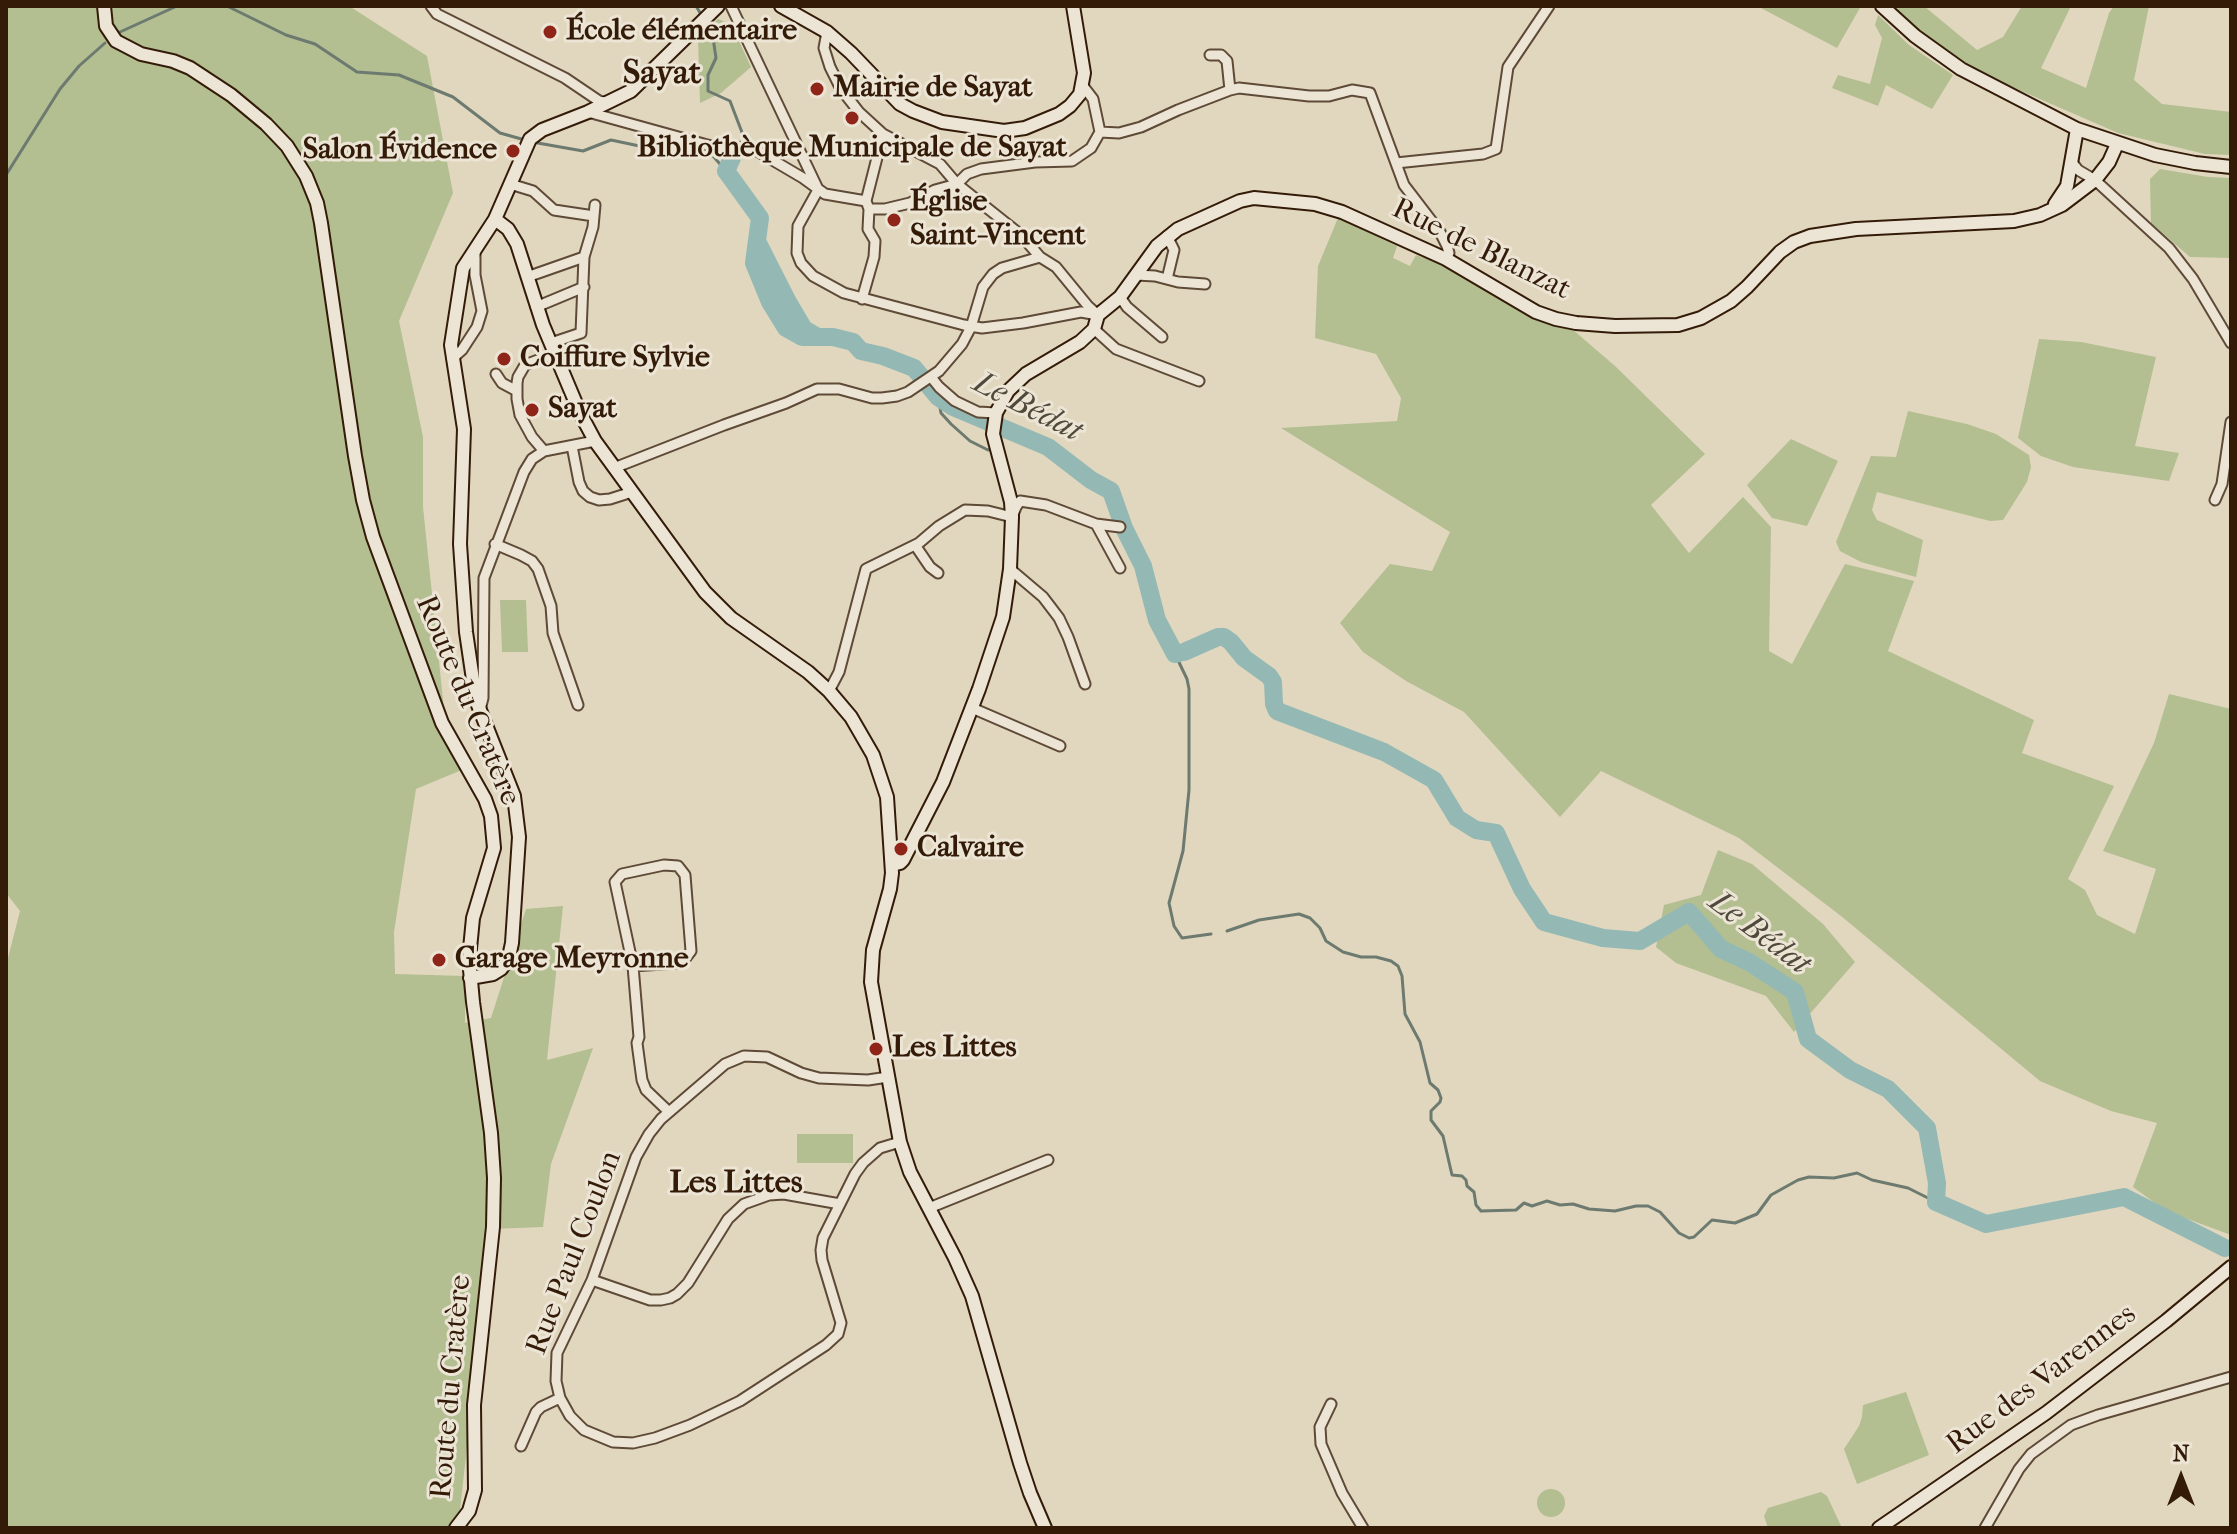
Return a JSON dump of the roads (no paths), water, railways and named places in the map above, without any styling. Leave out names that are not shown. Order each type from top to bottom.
[{"type":"street","name":"Route du Cratère","points":[[104,6],[106,26],[116,41],[141,54],[190,68],[231,95],[266,124],[297,160],[312,189],[323,233],[355,456],[373,537],[442,723],[485,799],[491,816],[494,848],[473,918],[469,950],[490,1124],[494,1205],[474,1405],[475,1490],[471,1506],[458,1526]]},
{"type":"street","points":[[420,6],[434,10],[565,78],[599,101],[608,103]]},
{"type":"street","points":[[731,6],[818,190]]},
{"type":"street","points":[[781,6],[805,12],[851,53],[900,104],[942,122],[1004,131],[1025,128],[1059,114],[1076,100],[1083,86],[1084,73],[1073,6]]},
{"type":"street","points":[[1396,163],[1483,154],[1496,149],[1508,67],[1549,6]]},
{"type":"street","points":[[1882,6],[1915,36],[1961,69],[2077,129],[2174,160],[2231,167]]},
{"type":"street","points":[[470,978],[497,972],[510,953],[519,837],[514,796],[480,710],[470,659],[461,572],[464,429],[452,359],[452,335],[463,268],[495,219],[526,146],[535,134],[623,97],[715,8]]},
{"type":"street","points":[[827,32],[824,48],[836,82],[859,112],[883,134],[940,164],[957,184],[1021,235],[1040,257],[1056,267],[1098,315]]},
{"type":"street","points":[[1210,55],[1221,55],[1227,61],[1230,90]]},
{"type":"street","points":[[588,112],[711,146],[752,148],[825,194],[868,205],[898,207],[935,190],[957,184],[967,174],[981,169],[1072,161],[1091,148],[1100,132],[1093,99],[1083,86]]},
{"type":"street","points":[[1100,132],[1119,133],[1141,127],[1239,88],[1309,96],[1329,96],[1352,90],[1370,93],[1404,185],[1445,242],[1449,253],[1446,259]]},
{"type":"street","points":[[2047,212],[2067,186],[2077,129]]},
{"type":"street","points":[[862,299],[874,257],[875,241],[868,229],[868,205],[883,134]]},
{"type":"street","name":"Rue de Blanzat","points":[[1098,315],[1120,297],[1146,259],[1167,236],[1240,201],[1268,198],[1315,204],[1342,212],[1446,259],[1536,312],[1556,319],[1576,323],[1667,326],[1690,322],[1722,307],[1740,294],[1787,246],[1810,236],[1856,229],[2014,221],[2047,212],[2062,205],[2095,180],[2109,162],[2117,144]]},
{"type":"street","points":[[2071,161],[2169,248],[2193,279],[2231,343]]},
{"type":"street","points":[[510,184],[533,191],[554,210],[594,216]]},
{"type":"street","points":[[818,190],[798,226],[796,246],[799,259],[818,280],[844,293],[971,327],[992,327],[1081,312],[1098,315]]},
{"type":"street","points":[[544,451],[520,415],[518,377],[525,365],[581,333],[584,257],[595,205]]},
{"type":"street","points":[[495,219],[508,229],[517,244],[536,307],[580,413],[614,468],[715,603],[829,691],[858,727],[870,748],[879,770],[888,809],[892,865],[890,889],[875,942],[871,982],[900,1142],[907,1165],[967,1283],[1026,1482],[1045,1528]]},
{"type":"street","points":[[1167,236],[1174,250],[1167,279]]},
{"type":"street","points":[[452,359],[477,327],[482,311],[475,275],[475,249]]},
{"type":"street","points":[[527,277],[584,257]]},
{"type":"street","points":[[614,468],[817,389],[830,388],[872,398],[897,396],[927,380],[949,359],[971,327],[983,287],[990,277],[1002,268],[1040,257]]},
{"type":"street","points":[[1136,275],[1205,284]]},
{"type":"street","points":[[536,307],[584,287]]},
{"type":"street","points":[[1120,297],[1127,307],[1162,337]]},
{"type":"street","points":[[892,865],[903,860],[953,759],[1003,617],[1010,569],[1012,517],[995,421],[1008,391],[1026,374],[1080,342],[1094,329],[1098,315]]},
{"type":"street","points":[[1094,329],[1116,349],[1199,381]]},
{"type":"street","points":[[496,374],[502,383],[517,391]]},
{"type":"street","points":[[927,380],[955,401],[995,421]]},
{"type":"street","points":[[2215,500],[2222,484],[2231,422]]},
{"type":"street","points":[[480,710],[483,698],[484,578],[524,472],[532,459],[544,451],[595,441]]},
{"type":"street","points":[[572,446],[579,482],[590,497],[610,499],[632,492]]},
{"type":"street","points":[[1006,486],[1020,501],[1046,505],[1096,524],[1120,527]]},
{"type":"street","points":[[1012,517],[1020,501]]},
{"type":"street","points":[[829,691],[839,672],[866,569],[915,545],[965,510],[1012,517]]},
{"type":"street","points":[[1096,524],[1120,568]]},
{"type":"street","points":[[495,544],[532,561],[538,569],[551,606],[553,633],[578,705]]},
{"type":"street","points":[[915,545],[938,573]]},
{"type":"street","points":[[1010,569],[1043,597],[1059,618],[1085,684]]},
{"type":"street","points":[[972,708],[1060,746]]},
{"type":"street","points":[[633,966],[678,963],[691,951],[685,875],[678,866],[664,865],[622,874],[615,882],[633,966],[637,1043],[643,1083],[646,1090],[668,1111]]},
{"type":"street","name":"Rue Paul Coulon","points":[[888,1077],[868,1080],[819,1078],[767,1057],[744,1056],[725,1064],[668,1111],[649,1134],[636,1157],[592,1280],[557,1353],[555,1374],[560,1398],[576,1423],[594,1435],[613,1442],[643,1441],[690,1425],[740,1401],[826,1345],[838,1334],[841,1323],[821,1250],[823,1238],[863,1163],[880,1148],[900,1142]]},
{"type":"street","points":[[929,1208],[1048,1160]]},
{"type":"street","points":[[592,1280],[650,1300],[670,1298],[688,1283],[728,1219],[744,1204],[756,1198],[784,1194],[840,1204]]},
{"type":"street","name":"Rue des Varennes","points":[[1879,1528],[2046,1413],[2231,1267]]},
{"type":"street","points":[[1985,1528],[2031,1454],[2071,1425],[2231,1377]]},
{"type":"street","points":[[521,1446],[536,1412],[560,1398]]},
{"type":"street","points":[[1331,1404],[1320,1427],[1321,1444],[1342,1493],[1363,1528]]},
{"type":"waterway","points":[[120,32],[177,6]]},
{"type":"waterway","points":[[227,6],[286,35],[315,44],[357,72],[399,75],[453,97],[500,133],[525,140]]},
{"type":"waterway","points":[[696,6],[702,16]]},
{"type":"waterway","points":[[707,23],[712,31],[716,58],[708,75],[708,91],[730,101],[743,135]]},
{"type":"waterway","points":[[6,175],[60,89],[79,66],[105,43]]},
{"type":"waterway","points":[[532,142],[583,151],[611,140],[682,155],[713,156],[726,171]]},
{"type":"waterway","name":"Le Bédat","points":[[732,158],[726,171],[760,218],[754,263],[770,302],[786,328],[802,337],[833,337],[853,342],[861,351],[914,368],[938,397],[953,407],[1048,447],[1091,480],[1111,491],[1124,528],[1143,566],[1157,620],[1175,654],[1179,653]]},
{"type":"waterway","points":[[757,241],[804,329],[816,336]]},
{"type":"waterway","points":[[938,397],[941,413],[951,424],[970,441],[991,449]]},
{"type":"waterway","name":"Le Bédat","points":[[1184,652],[1224,637],[1244,658],[1269,676],[1273,682],[1277,711],[1384,752],[1434,780],[1457,818],[1476,830],[1496,833],[1522,889],[1544,922],[1603,938],[1640,941],[1689,912],[1721,949],[1749,962],[1795,992],[1808,1039],[1850,1070],[1888,1089],[1927,1128],[1937,1183],[1936,1202],[1986,1224],[2124,1197],[2225,1248]]},
{"type":"waterway","points":[[1175,654],[1189,689],[1189,790],[1183,851],[1169,903],[1174,926],[1182,938],[1211,934]]},
{"type":"waterway","name":"Le Bédat","points":[[1227,931],[1259,920],[1299,914],[1310,918],[1320,928],[1326,941],[1343,952],[1376,957],[1398,966],[1402,976],[1405,1014],[1420,1042],[1430,1083],[1441,1098],[1431,1111],[1431,1120],[1443,1136],[1452,1175],[1462,1176],[1466,1180],[1481,1211],[1516,1210],[1524,1203],[1532,1206],[1547,1201],[1615,1211],[1648,1206],[1660,1212],[1679,1233],[1689,1238],[1712,1220],[1735,1223],[1757,1214],[1771,1195],[1809,1177],[1834,1178],[1857,1173],[1872,1180],[1908,1188],[1936,1202]]},
{"type":"place","name":"École élémentaire","points":[[550,32]]},
{"type":"place","name":"Mairie de Sayat","points":[[817,89]]},
{"type":"place","name":"Bibliothèque Municipale de Sayat","points":[[852,118]]},
{"type":"place","name":"Salon Évidence","points":[[513,151]]},
{"type":"place","name":"Église Saint-Vincent","points":[[894,220]]},
{"type":"place","name":"Coiffure Sylvie","points":[[504,359]]},
{"type":"place","name":"Sayat","points":[[532,410]]},
{"type":"place","name":"Calvaire","points":[[901,849]]},
{"type":"place","name":"Garage Meyronne","points":[[439,960]]},
{"type":"place","name":"Les Littes","points":[[876,1049]]},
{"type":"district","name":"Sayat","points":[[662,75]]},
{"type":"district","name":"Les Littes","points":[[736,1184]]}]
